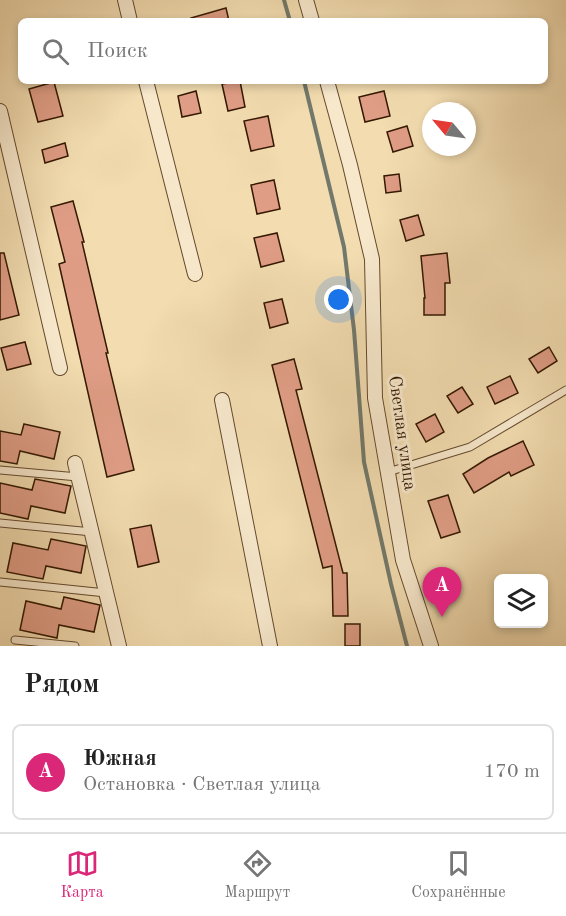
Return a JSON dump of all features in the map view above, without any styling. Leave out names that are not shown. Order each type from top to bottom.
[{"type":"street","points":[[125,0],[129,18]]},
{"type":"street","points":[[306,0],[311,18]]},
{"type":"street","points":[[147,84],[195,274]]},
{"type":"street","name":"Светлая улица","points":[[328,84],[372,259],[375,398],[403,560],[430,646]]},
{"type":"street","points":[[0,111],[60,368]]},
{"type":"street","points":[[222,400],[270,646]]},
{"type":"street","points":[[77,470],[119,646]]},
{"type":"lane","points":[[388,472],[470,447],[566,390]]},
{"type":"lane","points":[[0,470],[77,470]]},
{"type":"lane","points":[[0,523],[92,532]]},
{"type":"lane","points":[[0,582],[106,593]]},
{"type":"lane","points":[[15,640],[75,646]]},
{"type":"building","points":[[226,8],[228,18],[191,18]]},
{"type":"building","points":[[55,84],[63,116],[38,122],[29,89]]},
{"type":"building","points":[[222,84],[241,84],[245,107],[228,111]]},
{"type":"building","points":[[196,91],[201,113],[182,117],[178,96]]},
{"type":"building","points":[[384,91],[390,116],[365,122],[359,97]]},
{"type":"building","points":[[268,116],[274,146],[251,151],[244,121]]},
{"type":"building","points":[[407,126],[413,146],[393,152],[387,132]]},
{"type":"building","points":[[65,143],[68,156],[45,163],[42,150]]},
{"type":"building","points":[[399,174],[401,191],[386,193],[384,176]]},
{"type":"building","points":[[274,180],[280,209],[257,214],[251,185]]},
{"type":"building","points":[[73,201],[134,470],[107,477],[59,264],[65,262],[51,207]]},
{"type":"building","points":[[418,215],[424,235],[406,241],[400,220]]},
{"type":"building","points":[[277,233],[284,261],[261,267],[254,238]]},
{"type":"building","points":[[0,253],[4,253],[19,315],[0,320]]},
{"type":"building","points":[[447,253],[450,283],[445,283],[445,315],[424,315],[425,298],[421,256]]},
{"type":"building","points":[[282,299],[288,323],[270,328],[264,303]]},
{"type":"building","points":[[25,342],[31,364],[7,370],[1,348]]},
{"type":"building","points":[[549,347],[557,361],[538,373],[529,359]]},
{"type":"building","points":[[294,359],[302,389],[296,390],[343,573],[347,573],[348,616],[333,616],[332,566],[323,568],[272,365]]},
{"type":"building","points":[[510,376],[518,393],[495,404],[487,387]]},
{"type":"building","points":[[462,387],[473,404],[458,413],[447,396]]},
{"type":"building","points":[[435,414],[444,432],[426,442],[416,424]]},
{"type":"building","points":[[24,424],[60,432],[54,459],[20,451],[17,464],[0,461],[0,431],[21,435]]},
{"type":"building","points":[[523,441],[534,465],[511,476],[509,472],[474,493],[463,474],[488,458]]},
{"type":"building","points":[[35,479],[71,486],[65,513],[31,506],[28,519],[0,513],[0,483],[32,490]]},
{"type":"building","points":[[448,495],[460,532],[441,538],[428,501]]},
{"type":"building","points":[[151,525],[159,562],[138,567],[130,529]]},
{"type":"building","points":[[51,539],[86,546],[81,573],[46,566],[43,579],[7,572],[13,543],[48,550]]},
{"type":"building","points":[[64,597],[100,605],[94,632],[59,625],[57,638],[20,630],[26,601],[61,609]]},
{"type":"building","points":[[345,624],[360,624],[360,646],[345,646]]},
{"type":"waterway","points":[[284,0],[289,18]]},
{"type":"waterway","points":[[305,84],[344,247],[354,330],[364,462],[407,646]]},
{"type":"place","name":"Южная","points":[[442,617]]}]
